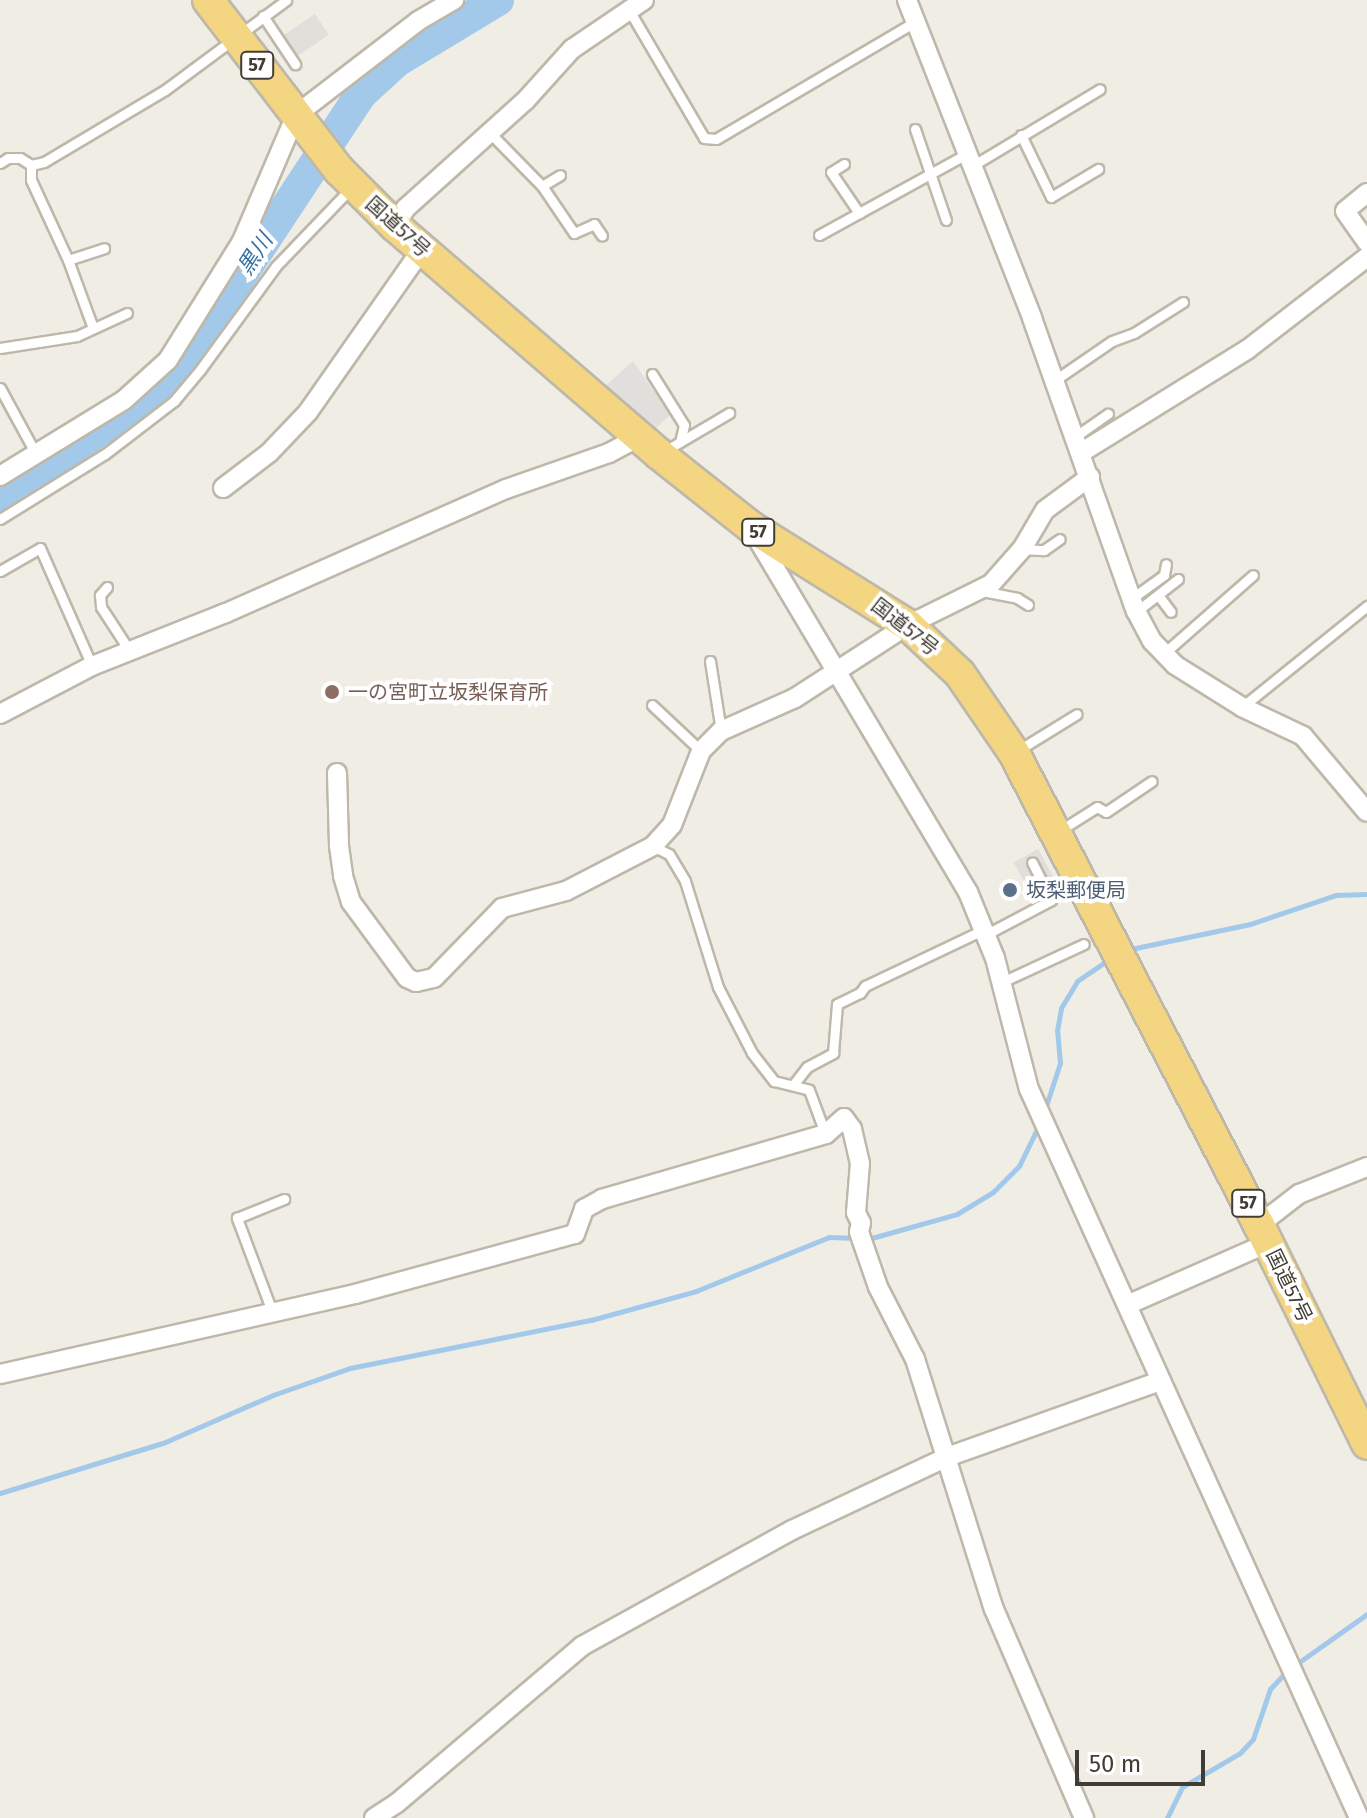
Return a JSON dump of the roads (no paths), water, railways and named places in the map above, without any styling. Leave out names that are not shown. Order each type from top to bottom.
[{"type":"highway","name":"国道57号","points":[[208,0],[346,178],[395,226],[659,445],[751,527],[908,625],[960,674],[1014,753],[1056,833],[1106,949],[1264,1234],[1367,1444]]},
{"type":"street","points":[[0,476],[124,400],[168,360],[242,241],[302,123],[418,21],[454,0]]},
{"type":"street","points":[[907,0],[1055,380],[1134,605],[1162,655],[1242,707],[1303,736],[1367,812]]},
{"type":"street","points":[[395,226],[406,208],[491,134],[572,49],[636,5]]},
{"type":"street","points":[[1367,193],[1345,211],[1367,242]]},
{"type":"street","points":[[223,488],[269,453],[308,412],[422,249]]},
{"type":"street","points":[[1079,444],[1235,358],[1367,257]]},
{"type":"street","points":[[0,714],[92,666],[226,613],[506,489],[609,453],[659,445]]},
{"type":"street","points":[[337,773],[339,846],[351,902],[407,978],[416,982],[441,972],[502,908],[566,891],[653,846],[672,825],[701,751],[721,731],[795,698],[908,625],[979,591],[1000,576],[1022,549],[1045,510],[1090,477]]},
{"type":"street","points":[[751,527],[968,892],[1002,982],[1029,1089],[1359,1818]]},
{"type":"street","points":[[0,1374],[273,1314],[575,1234],[584,1209],[602,1199],[826,1134],[844,1118],[852,1129],[860,1163],[856,1213],[861,1223],[859,1232],[878,1287],[915,1359],[994,1609],[1084,1818]]},
{"type":"street","points":[[1127,1305],[1264,1234],[1299,1194],[1367,1167]]},
{"type":"street","points":[[374,1818],[397,1803],[582,1646],[792,1530],[947,1457],[1161,1381]]},
{"type":"lane","points":[[0,163],[8,158],[20,158],[31,165],[44,162],[165,90],[286,0]]},
{"type":"lane","points":[[636,5],[704,138],[716,139],[916,21]]},
{"type":"lane","points":[[263,16],[295,64]]},
{"type":"lane","points":[[819,235],[931,173],[1021,135],[1100,89]]},
{"type":"lane","points":[[915,129],[946,220]]},
{"type":"lane","points":[[491,134],[542,186],[574,233],[594,224],[602,236]]},
{"type":"lane","points":[[1021,135],[1051,197],[1098,169]]},
{"type":"lane","points":[[844,164],[831,172],[859,213]]},
{"type":"lane","points":[[31,165],[31,180],[68,260],[93,328]]},
{"type":"lane","points":[[542,186],[560,175]]},
{"type":"lane","points":[[0,519],[105,454],[174,401],[346,178]]},
{"type":"lane","points":[[68,260],[104,248]]},
{"type":"lane","points":[[1055,380],[1112,341],[1134,333],[1183,302]]},
{"type":"lane","points":[[0,348],[77,336],[127,313]]},
{"type":"lane","points":[[652,374],[684,425],[659,445]]},
{"type":"lane","points":[[0,388],[36,454]]},
{"type":"lane","points":[[659,445],[729,413]]},
{"type":"lane","points":[[1079,444],[1108,414]]},
{"type":"lane","points":[[1022,549],[1044,550],[1060,539]]},
{"type":"lane","points":[[0,571],[40,548],[92,666]]},
{"type":"lane","points":[[1134,605],[1164,575],[1166,564]]},
{"type":"lane","points":[[1162,655],[1253,575]]},
{"type":"lane","points":[[1134,605],[1158,595],[1178,579]]},
{"type":"lane","points":[[107,587],[100,595],[101,607],[129,650]]},
{"type":"lane","points":[[979,591],[1017,598],[1028,605]]},
{"type":"lane","points":[[1158,595],[1171,612]]},
{"type":"lane","points":[[1242,707],[1367,606]]},
{"type":"lane","points":[[710,661],[721,731]]},
{"type":"lane","points":[[652,705],[701,751]]},
{"type":"lane","points":[[1014,753],[1077,714]]},
{"type":"lane","points":[[1056,833],[1097,807],[1106,812],[1152,781]]},
{"type":"lane","points":[[653,846],[669,854],[685,881],[718,987],[752,1053],[774,1081],[809,1090],[826,1134]]},
{"type":"lane","points":[[793,1085],[807,1067],[833,1053],[837,1004],[860,993],[865,986],[1051,900],[1032,862]]},
{"type":"lane","points":[[1002,982],[1106,949]]},
{"type":"lane","points":[[273,1314],[237,1218],[284,1199]]},
{"type":"waterway","name":"黒川","points":[[0,496],[132,409],[179,370],[361,94],[397,61],[498,0]]},
{"type":"waterway","points":[[1126,950],[1250,924],[1336,895],[1367,894]]},
{"type":"waterway","points":[[1044,1112],[1060,1063],[1057,1031],[1061,1008],[1077,981],[1110,959]]},
{"type":"waterway","points":[[868,1239],[957,1214],[993,1192],[1019,1166],[1039,1125]]},
{"type":"waterway","points":[[0,1493],[163,1443],[273,1395],[350,1368],[591,1320],[696,1291],[829,1237],[858,1238]]},
{"type":"waterway","points":[[1295,1665],[1367,1614]]},
{"type":"waterway","points":[[1167,1818],[1182,1787],[1240,1753],[1253,1739],[1270,1689],[1287,1671]]},
{"type":"place","name":"一の宮町立坂梨保育所","points":[[332,692]]},
{"type":"place","name":"坂梨郵便局","points":[[1010,890]]}]
